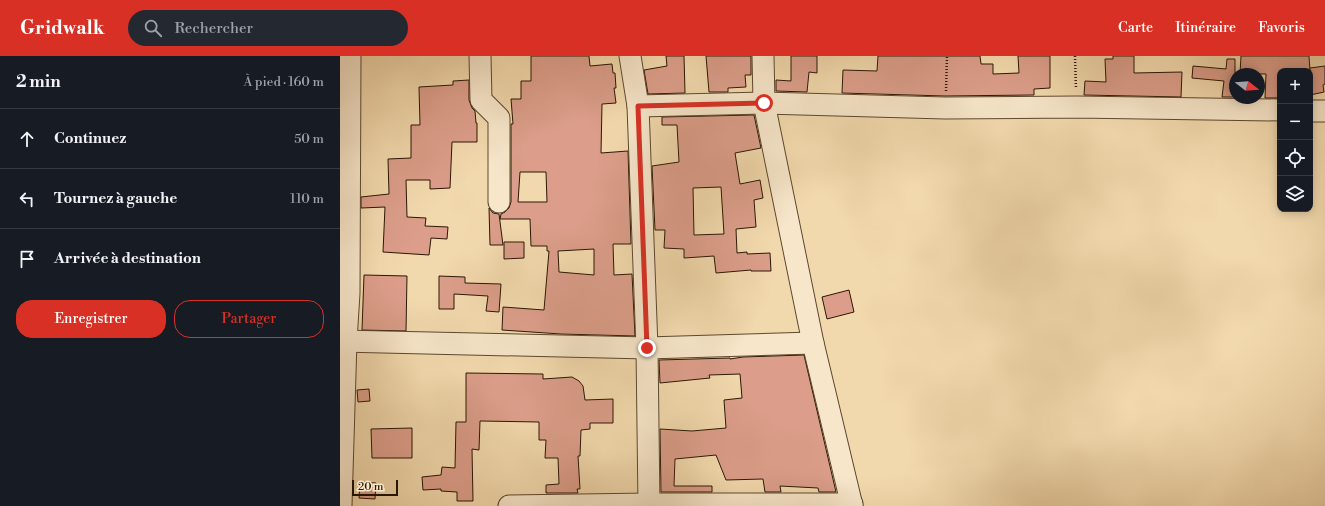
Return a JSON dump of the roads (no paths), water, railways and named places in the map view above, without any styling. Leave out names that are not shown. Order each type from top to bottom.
[{"type":"street","points":[[341,506],[343,341],[348,293],[345,184],[350,56]]},
{"type":"street","points":[[480,56],[481,100],[499,118],[499,202]]},
{"type":"street","points":[[630,56],[638,106],[647,348],[649,505]]},
{"type":"street","points":[[509,506],[852,505],[813,343],[764,103],[763,56]]},
{"type":"street","points":[[638,106],[764,103],[945,108],[1076,107],[1277,110]]},
{"type":"street","points":[[1313,111],[1325,111]]},
{"type":"street","points":[[343,341],[647,348],[813,343]]}]
